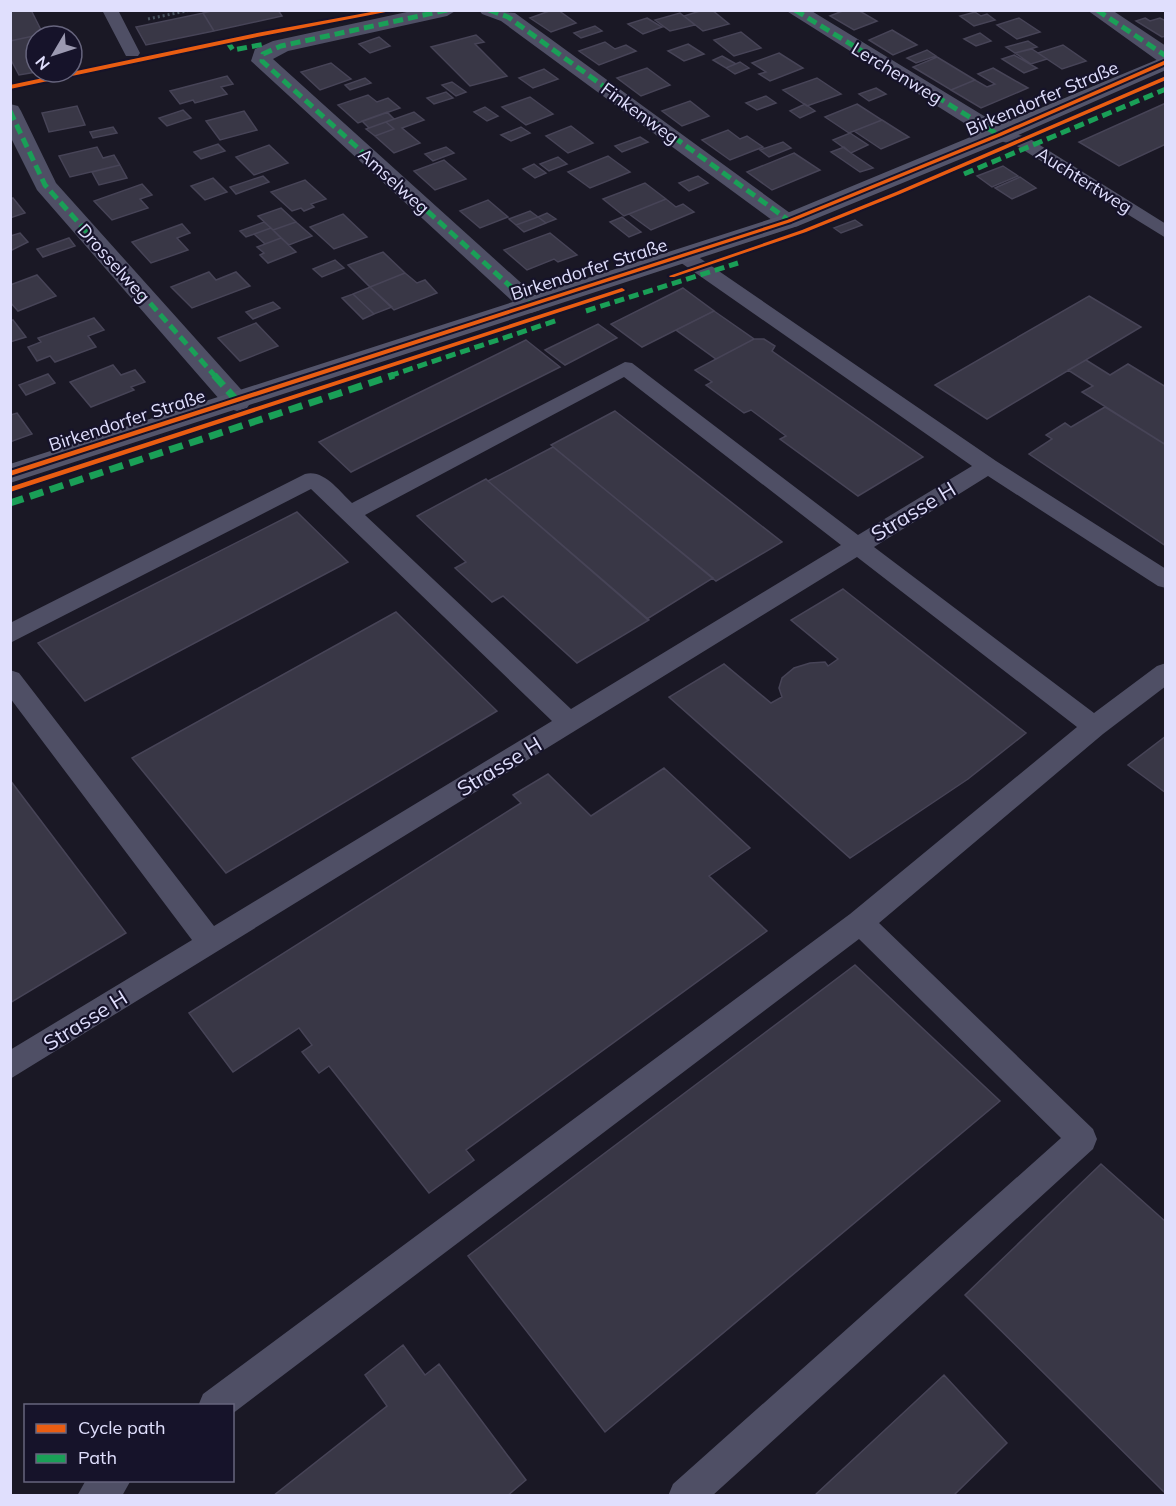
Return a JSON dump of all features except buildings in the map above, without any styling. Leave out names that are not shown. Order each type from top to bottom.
[{"type":"street","name":"Amselweg","points":[[447,10],[281,46],[263,54],[262,61],[531,305]]},
{"type":"street","name":"Finkenweg","points":[[489,10],[508,17],[789,221]]},
{"type":"street","name":"Lerchenweg","points":[[795,10],[999,135]]},
{"type":"street","points":[[1097,10],[1166,56]]},
{"type":"street","name":"Birkendorfer Straße","points":[[10,474],[789,221],[999,135],[1166,62]]},
{"type":"street","name":"Drosselweg","points":[[10,111],[45,185],[237,402]]},
{"type":"lane","points":[[110,10],[132,53]]},
{"type":"lane","name":"Auchtertweg","points":[[999,135],[1021,141],[1166,232]]},
{"type":"lane","points":[[684,256],[988,466],[1166,580]]},
{"type":"lane","points":[[351,513],[625,368],[858,544],[1094,727]]},
{"type":"lane","name":"Strasse H","points":[[10,1066],[988,466]]},
{"type":"lane","points":[[10,634],[313,479],[570,723]]},
{"type":"lane","points":[[217,1404],[860,922],[1094,727],[1166,672]]},
{"type":"lane","points":[[10,679],[210,942]]},
{"type":"lane","points":[[686,1496],[1082,1139],[860,922]]},
{"type":"lane","points":[[94,1496],[112,1482]]},
{"type":"path","points":[[118,25],[191,10]]},
{"type":"marked path","points":[[447,10],[281,46],[263,54],[262,61],[532,306]]},
{"type":"marked path","points":[[489,10],[508,17],[791,222]]},
{"type":"marked path","points":[[795,10],[999,135]]},
{"type":"marked path","points":[[1097,10],[1166,56]]},
{"type":"marked path","points":[[227,41],[233,50],[265,44]]},
{"type":"marked path","points":[[964,174],[1166,89]]},
{"type":"marked path","points":[[10,111],[45,185],[238,402]]},
{"type":"marked path","points":[[586,311],[738,263]]},
{"type":"marked path","points":[[10,503],[558,320]]},
{"type":"cycle path","points":[[10,87],[257,35],[394,10]]},
{"type":"cycle path","points":[[10,474],[789,221],[999,135],[1166,62]]},
{"type":"cycle path","points":[[672,276],[804,231],[1166,78]]},
{"type":"cycle path","points":[[10,490],[622,290]]}]
